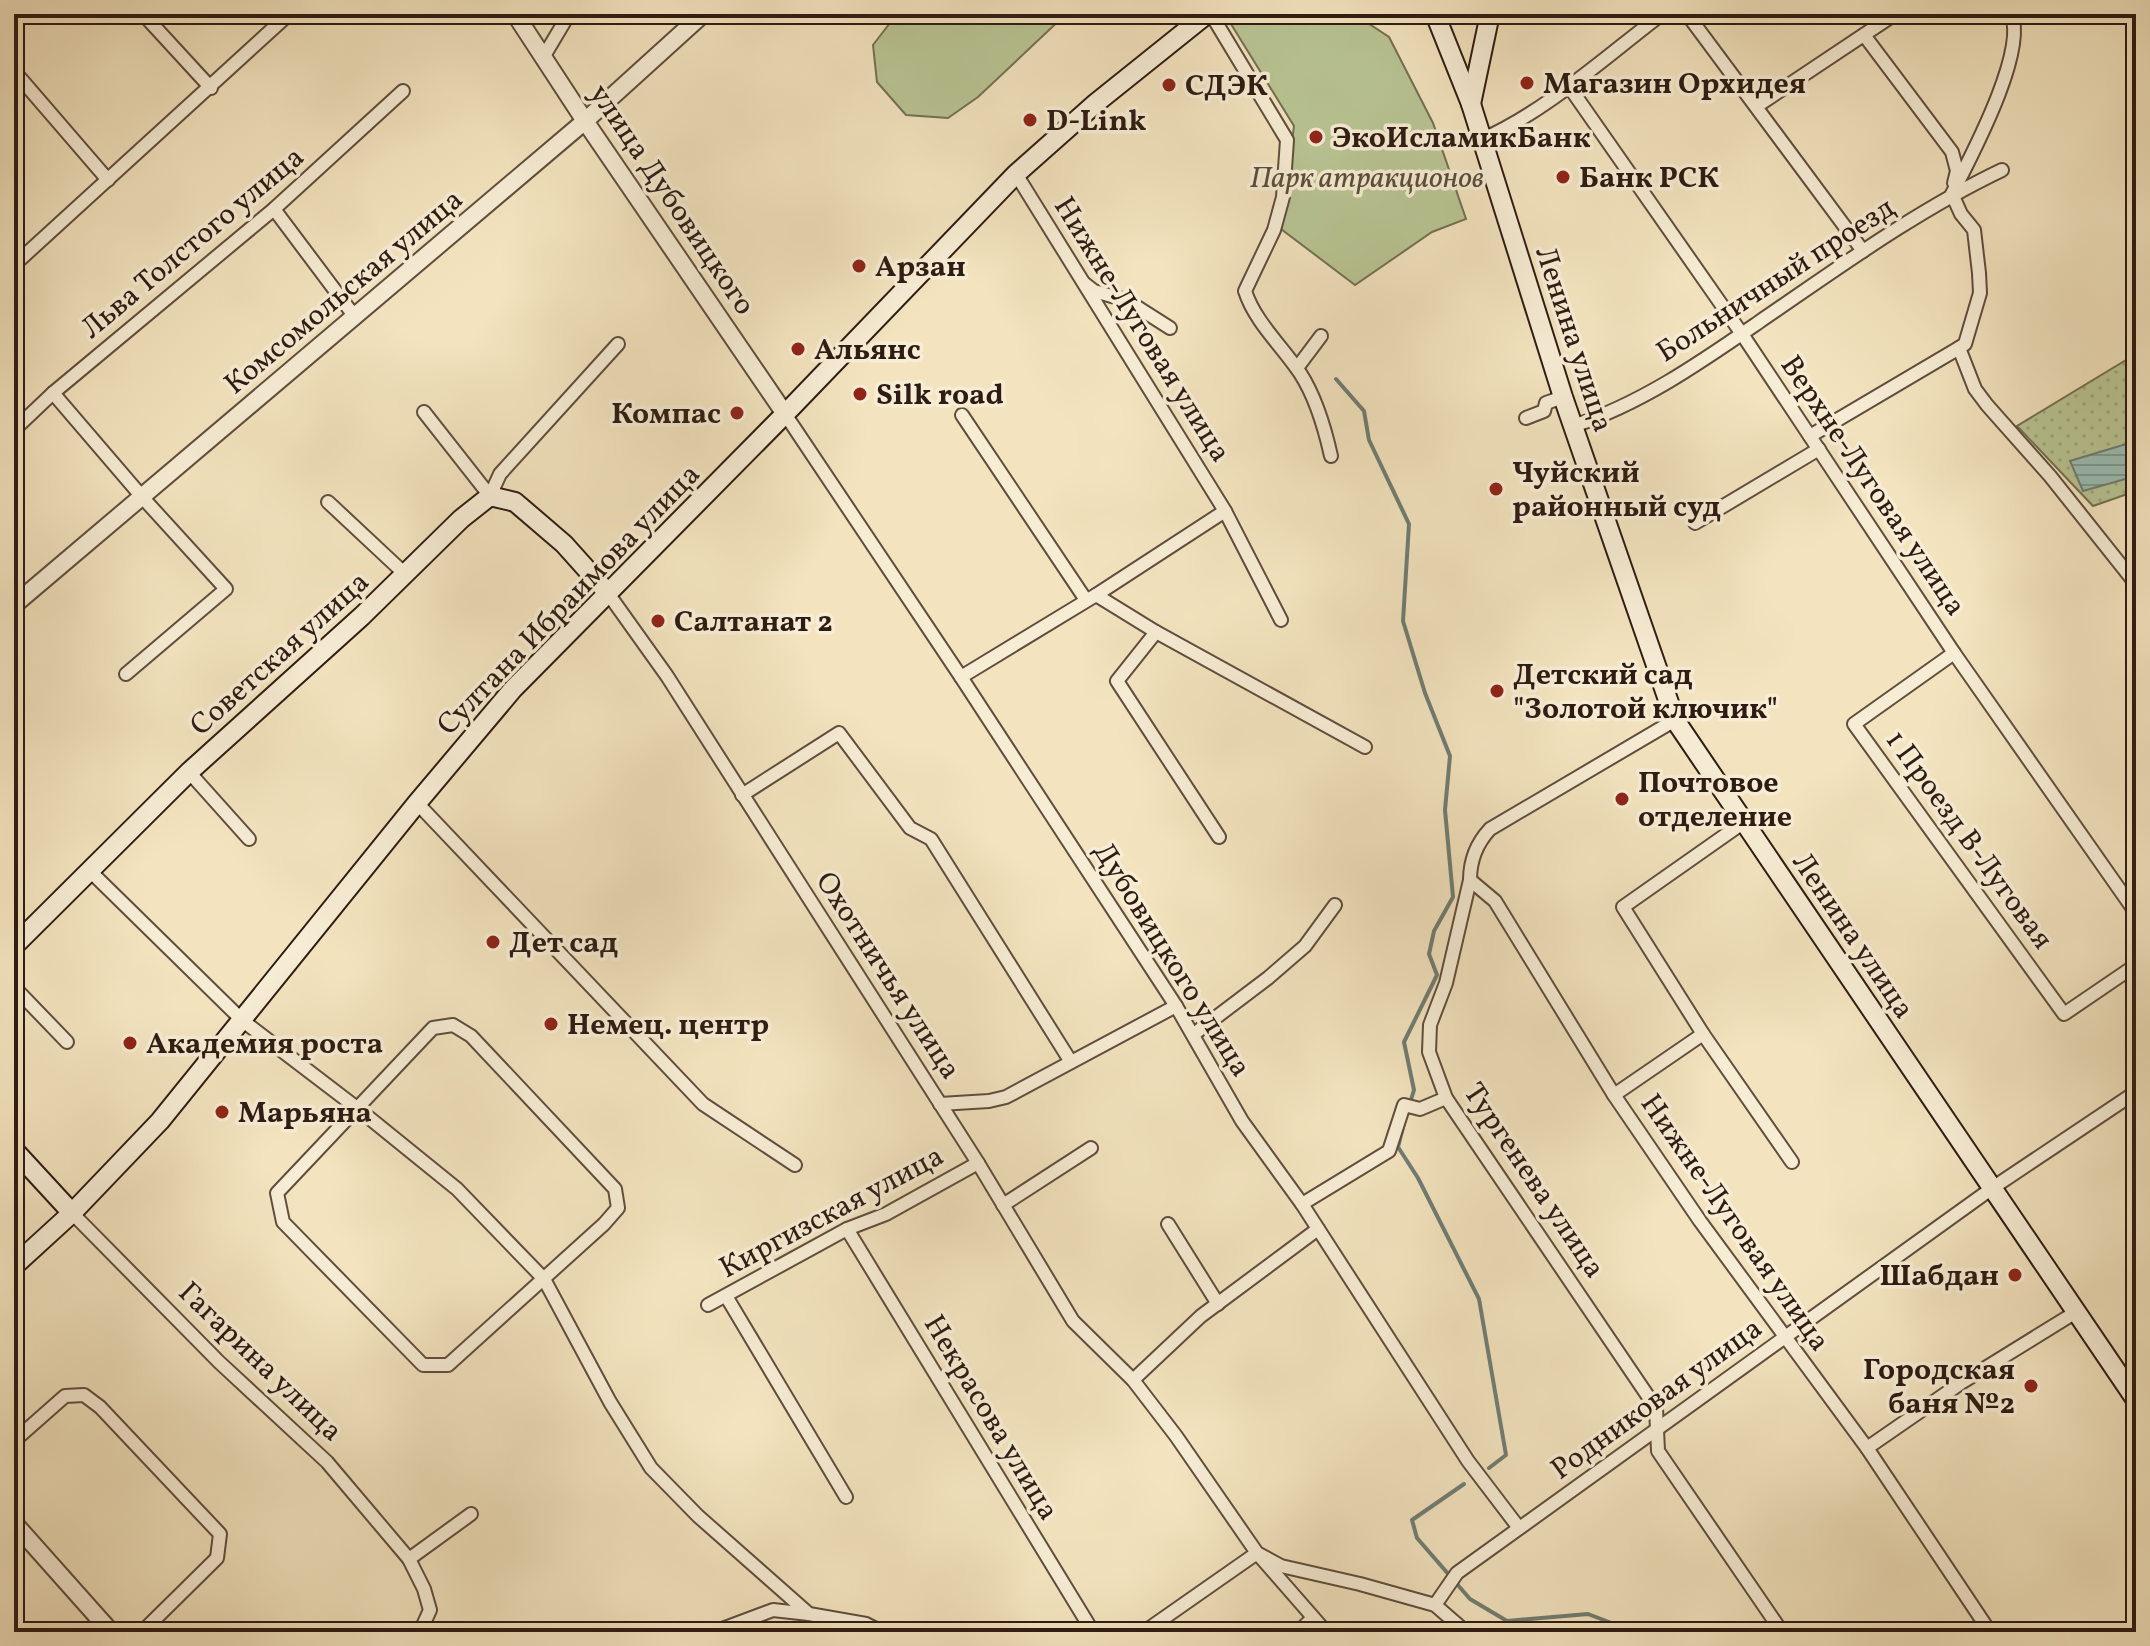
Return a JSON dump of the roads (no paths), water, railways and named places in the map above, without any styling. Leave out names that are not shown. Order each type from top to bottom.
[{"type":"main road","name":"Султана Ибраимова улица","points":[[14,1266],[72,1213],[160,1121],[513,689],[785,414],[1016,174],[1096,103],[1209,14]]},
{"type":"main road","points":[[1421,14],[1461,76]]},
{"type":"main road","points":[[1435,14],[1461,76]]},
{"type":"main road","points":[[1447,14],[1462,14]]},
{"type":"main road","points":[[1471,104],[1490,14]]},
{"type":"main road","name":"Ленина улица","points":[[1461,76],[1563,397],[1675,720],[2136,1400]]},
{"type":"main road","points":[[490,496],[515,502],[525,510],[564,544],[607,592]]},
{"type":"main road","name":"Советская улица","points":[[14,946],[189,772],[322,654],[461,519],[490,496]]},
{"type":"main road","name":"Гагарина улица","points":[[14,1150],[72,1213]]},
{"type":"street","points":[[143,14],[211,88]]},
{"type":"street","points":[[14,265],[289,14]]},
{"type":"street","name":"улица Дубовицкого","points":[[515,14],[785,414]]},
{"type":"street","points":[[544,56],[569,14]]},
{"type":"street","name":"Комсомольская улица","points":[[14,605],[585,121],[703,14]]},
{"type":"street","points":[[1209,14],[1287,140],[1283,197],[1274,230],[1245,291],[1250,308],[1303,377],[1331,456]]},
{"type":"street","points":[[1483,139],[1501,131],[1568,85],[1662,14]]},
{"type":"street","points":[[1687,14],[1863,251]]},
{"type":"street","points":[[1757,106],[1895,14]]},
{"type":"street","points":[[1952,194],[1982,134],[2007,70],[2015,22],[2011,14]]},
{"type":"street","points":[[1810,436],[1965,344],[1980,293],[1974,230],[1961,214],[1952,194],[1957,171],[1952,152],[1864,35]]},
{"type":"street","points":[[14,71],[108,180]]},
{"type":"street","name":"Верхне-Луговая улица","points":[[1568,85],[1742,334],[1954,653],[2136,913]]},
{"type":"street","name":"Льва Толстого улица","points":[[14,430],[53,393],[274,209],[403,91]]},
{"type":"street","name":"Больничный проезд","points":[[1573,426],[1604,416],[1674,378],[1952,194],[2002,170]]},
{"type":"street","name":"Нижне-Луговая улица","points":[[1016,174],[1225,511],[1281,620]]},
{"type":"street","points":[[274,209],[355,317]]},
{"type":"street","points":[[1083,282],[1094,291],[1126,300],[1170,328]]},
{"type":"street","points":[[1297,368],[1321,336]]},
{"type":"street","name":"Советская улица","points":[[490,496],[500,474],[618,344]]},
{"type":"street","points":[[1959,348],[1975,389],[2050,476],[2136,584]]},
{"type":"street","points":[[53,393],[226,589],[126,674]]},
{"type":"street","points":[[1526,418],[1544,411],[1546,403],[1563,397]]},
{"type":"street","points":[[424,412],[490,496]]},
{"type":"street","name":"Дубовицкого улица","points":[[785,414],[1176,1006],[1242,1121],[1302,1204],[1468,1461],[1519,1528]]},
{"type":"street","points":[[962,415],[1091,598],[1365,747]]},
{"type":"street","points":[[1695,523],[1819,449]]},
{"type":"street","name":"Советская улица","points":[[328,502],[405,574]]},
{"type":"street","points":[[961,677],[1225,511]]},
{"type":"street","name":"Охотничья улица","points":[[607,592],[667,676],[978,1163],[1073,1321],[1133,1380],[1257,1553],[1326,1632]]},
{"type":"street","points":[[1156,632],[1117,681],[1219,837]]},
{"type":"street","name":"1 Проезд В-Луговая","points":[[1954,653],[1854,724],[2064,1014],[2136,965]]},
{"type":"street","name":"Тургенева улица","points":[[1675,720],[1490,829],[1480,840],[1470,868],[1470,880],[1446,983],[1430,1025],[1429,1052],[1446,1098],[1656,1408],[1658,1451],[1782,1632]]},
{"type":"street","points":[[742,795],[839,733],[910,828],[931,839],[1071,1062]]},
{"type":"street","name":"Советская улица","points":[[189,772],[249,839]]},
{"type":"street","points":[[417,803],[703,1104],[795,1165]]},
{"type":"street","points":[[1744,822],[1623,907],[1703,1034],[1792,1162]]},
{"type":"street","points":[[90,871],[243,1021],[457,1189],[544,1279],[610,1402],[651,1468],[698,1516],[809,1614]]},
{"type":"street","name":"Нижне-Луговая улица","points":[[1470,880],[1495,901],[1614,1095],[1700,1221],[1867,1448],[1990,1632]]},
{"type":"street","points":[[1194,1034],[1305,946],[1335,905]]},
{"type":"street","points":[[14,987],[67,1042]]},
{"type":"street","name":"Киргизская улица","points":[[940,1104],[1006,1097],[1176,1006]]},
{"type":"street","points":[[453,1025],[471,1036],[615,1189],[618,1208],[448,1365],[423,1365],[283,1222],[277,1193],[357,1108],[433,1028],[453,1025]]},
{"type":"street","points":[[1614,1095],[1703,1034]]},
{"type":"street","points":[[1302,1204],[1389,1151],[1404,1105],[1420,1109],[1446,1098]]},
{"type":"street","name":"Родниковая улица","points":[[1435,1605],[1457,1573],[1519,1528],[1991,1189],[2134,1098]]},
{"type":"street","points":[[1003,1205],[1091,1148]]},
{"type":"street","name":"Киргизская улица","points":[[708,1305],[847,1229],[886,1214],[978,1163]]},
{"type":"street","name":"Гагарина улица","points":[[72,1213],[219,1362],[327,1462],[409,1559],[430,1610],[420,1632]]},
{"type":"street","points":[[1168,1224],[1218,1304]]},
{"type":"street","name":"Некрасова улица","points":[[847,1229],[1093,1632]]},
{"type":"street","points":[[1133,1380],[1218,1304],[1318,1229]]},
{"type":"street","points":[[726,1296],[846,1497]]},
{"type":"street","points":[[1867,1448],[1961,1383],[2076,1312]]},
{"type":"street","points":[[14,1441],[65,1396],[84,1395],[100,1407],[220,1534],[217,1558],[142,1632]]},
{"type":"street","points":[[409,1559],[471,1514]]},
{"type":"street","points":[[14,1523],[111,1632]]},
{"type":"street","points":[[1144,1632],[1257,1553],[1281,1566],[1435,1605],[1466,1632]]},
{"type":"street","points":[[714,1632],[773,1610],[866,1624],[882,1632]]},
{"type":"street","points":[[1298,1632],[1313,1618]]},
{"type":"water","points":[[2136,441],[2136,476],[2083,491],[2070,461]]},
{"type":"waterway","points":[[1336,379],[1364,411],[1369,440],[1409,524],[1403,621],[1425,693],[1450,756],[1445,810],[1453,897],[1434,931],[1429,954],[1437,975],[1404,1042],[1414,1090],[1410,1103]]},
{"type":"waterway","points":[[1404,1123],[1398,1147],[1418,1178],[1479,1299],[1506,1455],[1489,1468]]},
{"type":"waterway","points":[[1464,1484],[1412,1520],[1417,1538],[1470,1599],[1507,1621],[1588,1614],[1635,1632]]},
{"type":"place","name":"Магазин Орхидея","points":[[1527,83]]},
{"type":"place","name":"СДЭК","points":[[1169,85]]},
{"type":"place","name":"D-Link","points":[[1030,120]]},
{"type":"place","name":"ЭкоИсламикБанк","points":[[1316,137]]},
{"type":"place","name":"Банк РСК","points":[[1563,177]]},
{"type":"place","name":"Арзан","points":[[859,266]]},
{"type":"place","name":"Альянс","points":[[798,349]]},
{"type":"place","name":"Silk road","points":[[860,394]]},
{"type":"place","name":"Компас","points":[[737,413]]},
{"type":"place","name":"Чуйский районный суд","points":[[1496,489]]},
{"type":"place","name":"Салтанат 2","points":[[658,621]]},
{"type":"place","name":"Детский сад \"Золотой ключик\"","points":[[1497,691]]},
{"type":"place","name":"Почтовое отделение","points":[[1622,799]]},
{"type":"place","name":"Дет сад","points":[[493,942]]},
{"type":"place","name":"Немец. центр","points":[[551,1024]]},
{"type":"place","name":"Академия роста","points":[[130,1043]]},
{"type":"place","name":"Марьяна","points":[[222,1112]]},
{"type":"place","name":"Шабдан","points":[[2015,1275]]},
{"type":"place","name":"Городская баня №2","points":[[2031,1386]]},
{"type":"park label","name":"Парк атракционов","points":[[1367,177]]}]
